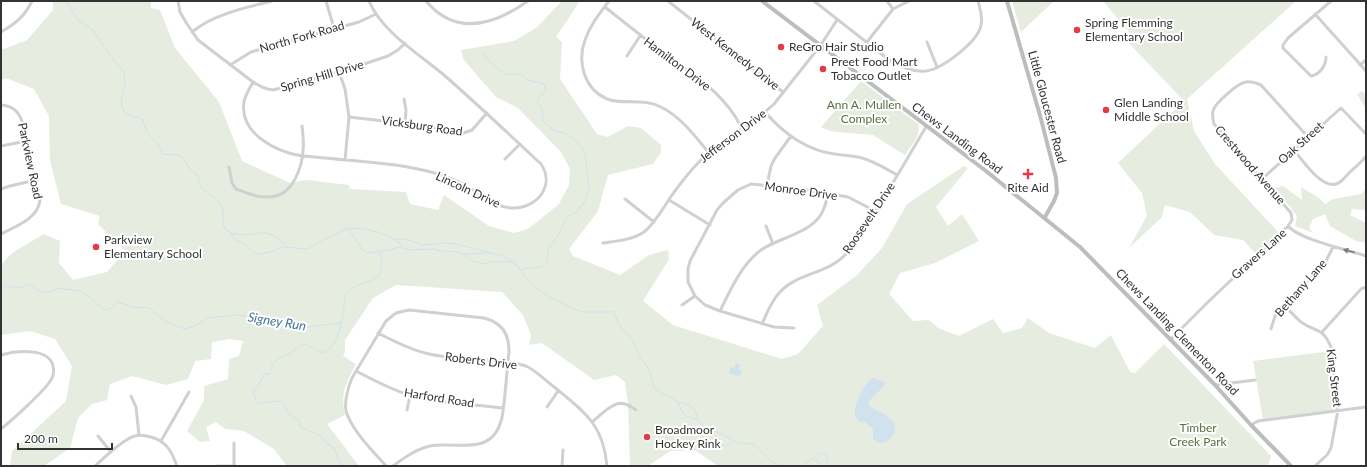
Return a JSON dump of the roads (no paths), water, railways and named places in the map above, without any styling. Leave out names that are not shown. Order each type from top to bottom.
[{"type":"main road","name":"Chews Landing Road","points":[[762,1],[1045,217]]},
{"type":"main road","name":"Little Gloucester Road","points":[[1007,1],[1041,118],[1056,178],[1056,193],[1054,201],[1045,217]]},
{"type":"main road","name":"Chews Landing Clementon Road","points":[[1045,217],[1080,247],[1215,385],[1291,466]]},
{"type":"street","points":[[1,32],[15,24],[25,13],[32,1]]},
{"type":"street","name":"Spring Hill Drive","points":[[178,1],[180,12],[198,40],[253,82],[262,87],[273,90],[339,72],[388,56],[398,50],[405,43]]},
{"type":"street","points":[[192,32],[201,25],[218,17],[272,1]]},
{"type":"street","points":[[326,1],[334,28]]},
{"type":"street","name":"Lincoln Drive","points":[[253,82],[244,102],[246,118],[250,126],[265,142],[279,150],[302,156],[410,166],[457,182],[499,206],[514,208],[526,206],[534,201],[544,192],[546,184],[545,171],[541,164],[487,114],[390,31],[376,14],[369,1]]},
{"type":"street","points":[[426,1],[437,13],[448,20],[469,24],[480,23],[504,15],[528,1]]},
{"type":"street","points":[[609,1],[588,32],[584,41],[582,52],[583,70],[586,80],[591,87],[608,99],[645,102],[660,106],[685,125],[709,153]]},
{"type":"street","name":"West Kennedy Drive","points":[[668,1],[783,92]]},
{"type":"street","points":[[814,1],[893,63],[906,69],[927,71],[937,67],[954,56],[977,34],[981,26],[982,15],[978,1]]},
{"type":"street","points":[[888,1],[893,9]]},
{"type":"street","points":[[867,42],[893,9],[909,1]]},
{"type":"street","points":[[1326,58],[1325,64],[1319,73],[1312,76],[1308,75],[1283,47],[1288,38],[1330,1]]},
{"type":"street","name":"Hamilton Drive","points":[[605,6],[640,36],[708,87],[724,101],[735,115],[742,128]]},
{"type":"street","name":"North Fork Road","points":[[230,65],[251,52],[359,22],[376,14]]},
{"type":"street","points":[[1315,14],[1366,71]]},
{"type":"street","name":"Jefferson Drive","points":[[603,242],[624,240],[634,237],[643,232],[654,222],[668,200],[698,162],[774,104],[820,46],[837,20]]},
{"type":"street","points":[[627,56],[640,36]]},
{"type":"street","points":[[927,42],[937,67]]},
{"type":"street","points":[[1360,65],[1366,60]]},
{"type":"street","points":[[339,72],[345,89],[349,118],[345,160]]},
{"type":"street","name":"Crestwood Avenue","points":[[1288,226],[1292,220],[1291,213],[1214,124],[1213,110],[1216,104],[1239,84],[1252,82],[1261,85],[1308,137]]},
{"type":"street","points":[[404,99],[406,110],[405,122]]},
{"type":"street","name":"Parkview Road","points":[[1,105],[13,108],[20,115],[40,200],[37,210],[26,221],[1,234]]},
{"type":"street","name":"Oak Street","points":[[1262,179],[1341,108],[1366,134]]},
{"type":"street","points":[[765,112],[791,136],[817,150],[860,158],[876,163],[898,174]]},
{"type":"street","name":"Vicksburg Road","points":[[349,118],[405,122],[461,134],[472,130],[487,114]]},
{"type":"street","points":[[229,166],[232,183],[236,189],[262,197],[275,196],[283,193],[290,187],[301,163],[304,136],[302,126]]},
{"type":"street","name":"Roosevelt Drive","points":[[762,324],[770,306],[780,292],[788,285],[836,263],[846,254],[875,211],[926,127]]},
{"type":"street","points":[[767,185],[771,166],[791,136]]},
{"type":"street","points":[[1,146],[27,141]]},
{"type":"street","points":[[505,159],[520,144]]},
{"type":"street","points":[[1294,150],[1318,178],[1325,184],[1331,185],[1341,181],[1366,156]]},
{"type":"street","points":[[1,190],[10,186],[36,180]]},
{"type":"street","name":"Monroe Drive","points":[[695,296],[688,282],[688,269],[690,261],[717,210],[738,190],[752,184],[796,188],[848,197],[875,211]]},
{"type":"street","points":[[720,311],[734,283],[747,264],[762,250],[810,226],[824,210],[828,193]]},
{"type":"street","points":[[625,199],[654,222]]},
{"type":"street","points":[[668,200],[710,225]]},
{"type":"street","points":[[766,226],[773,244]]},
{"type":"street","name":"Gravers Lane","points":[[1170,340],[1199,310],[1288,226],[1296,233],[1333,247],[1366,256]]},
{"type":"street","name":"Bethany Lane","points":[[1271,329],[1275,316],[1326,261],[1333,247]]},
{"type":"street","points":[[1285,306],[1302,322],[1322,332],[1360,289],[1366,287]]},
{"type":"street","points":[[682,305],[695,296],[705,305],[720,311],[774,327],[794,328]]},
{"type":"street","points":[[386,466],[353,425],[346,410],[348,388],[378,333],[392,315],[401,311],[421,311],[490,319],[507,335],[509,342],[503,408],[498,429],[493,436],[484,442],[466,447],[445,445],[428,447],[410,454],[393,466]]},
{"type":"street","name":"King Street","points":[[1315,466],[1327,455],[1331,448],[1338,410],[1331,347],[1327,338],[1322,332]]},
{"type":"street","name":"Roberts Drive","points":[[378,333],[405,347],[429,354],[508,363],[528,367],[584,412],[592,422],[602,440],[606,454],[607,466]]},
{"type":"street","points":[[1,355],[16,352],[36,352],[44,354],[52,363],[54,371],[50,382],[1,428]]},
{"type":"street","name":"Harford Road","points":[[356,371],[378,384],[410,396],[503,408]]},
{"type":"street","points":[[1215,385],[1255,380]]},
{"type":"street","points":[[547,407],[558,391]]},
{"type":"street","points":[[161,441],[190,392]]},
{"type":"street","points":[[131,396],[136,407],[139,435]]},
{"type":"street","points":[[407,410],[410,396]]},
{"type":"street","points":[[592,422],[613,405],[619,403],[626,404],[636,410]]},
{"type":"street","points":[[1251,425],[1258,421],[1366,407]]},
{"type":"street","points":[[95,466],[127,440],[139,435],[161,441],[168,447],[177,466]]},
{"type":"street","points":[[98,436],[111,452]]},
{"type":"street","points":[[216,466],[234,466],[234,443]]},
{"type":"street","points":[[562,466],[563,450]]},
{"type":"water","points":[[736,363],[740,365],[739,369],[742,371],[740,377],[729,373],[731,367],[734,368]]},
{"type":"water","points":[[873,378],[883,381],[885,385],[869,401],[869,406],[888,416],[895,425],[892,437],[881,443],[875,441],[873,438],[872,428],[865,422],[860,422],[856,418],[855,414],[856,405],[860,394],[866,384]]},
{"type":"waterway","points":[[66,1],[78,20],[93,30],[109,54],[124,72],[125,82],[121,102],[124,111],[129,115],[142,119],[148,134],[157,143],[163,154],[179,155],[184,159],[198,176],[201,187],[216,198],[220,204],[223,210],[223,224],[225,229],[242,235],[259,233],[270,234],[278,238],[288,247]]},
{"type":"waterway","points":[[482,52],[488,60],[505,74],[521,74],[528,80],[544,84],[545,92],[539,97],[537,102],[542,108],[543,121],[555,131],[567,134],[576,141],[585,152],[589,188],[585,201],[576,213],[569,216],[565,220],[558,236],[548,249],[547,263],[543,266],[520,270]]},
{"type":"waterway","points":[[348,228],[362,249],[367,253],[390,250],[399,247],[410,250],[433,249],[447,252],[452,251],[462,254],[492,253]]},
{"type":"waterway","points":[[231,233],[235,240],[246,245],[255,254],[270,252],[283,247],[308,249],[348,228],[378,232],[398,241],[402,247]]},
{"type":"waterway","points":[[394,239],[406,239],[422,245],[446,243],[457,244],[503,256],[516,264],[526,278],[539,290],[553,299],[582,312],[614,312],[620,326],[633,340],[640,358],[649,369],[655,389],[678,402],[683,413],[697,420],[706,428],[720,433],[738,443],[752,444],[756,446],[771,461],[781,466]]},
{"type":"waterway","points":[[346,466],[341,464],[333,447],[327,444],[322,437],[300,426],[300,421],[286,410],[282,402],[278,401],[259,404],[256,402],[253,391],[259,386],[264,374],[269,374],[272,371],[272,364],[299,346],[306,345],[322,352],[325,352],[332,346],[339,331],[344,308],[344,300],[347,293],[360,284],[377,277],[382,264],[380,252]]},
{"type":"waterway","points":[[463,254],[470,260],[484,264],[492,262],[512,262]]},
{"type":"waterway","name":"Signey Run","points":[[1,288],[5,286],[20,288],[29,284],[37,290],[44,292],[50,292],[59,288],[79,291],[87,295],[103,309],[108,310],[118,302],[133,307],[149,308],[166,322],[185,329],[195,326],[208,318],[235,315],[271,318],[307,327],[341,323]]},
{"type":"waterway","points":[[678,402],[692,407],[696,412],[697,419]]},
{"type":"waterway","points":[[705,427],[707,439],[714,445],[727,445],[733,442]]},
{"type":"waterway","points":[[803,466],[819,453],[827,456],[827,466]]},
{"type":"waterway","points":[[814,459],[824,466]]},
{"type":"place","name":"Spring Flemming Elementary School","points":[[1077,30]]},
{"type":"place","name":"ReGro Hair Studio","points":[[781,47]]},
{"type":"place","name":"Preet Food Mart Tobacco Outlet","points":[[823,69]]},
{"type":"place","name":"Glen Landing Middle School","points":[[1106,110]]},
{"type":"place","name":"Rite Aid","points":[[1028,174]]},
{"type":"place","name":"Parkview Elementary School","points":[[96,247]]},
{"type":"place","name":"Broadmoor Hockey Rink","points":[[647,437]]},
{"type":"park label","name":"Ann A. Mullen Complex","points":[[864,112]]},
{"type":"park label","name":"Timber Creek Park","points":[[1198,435]]}]
